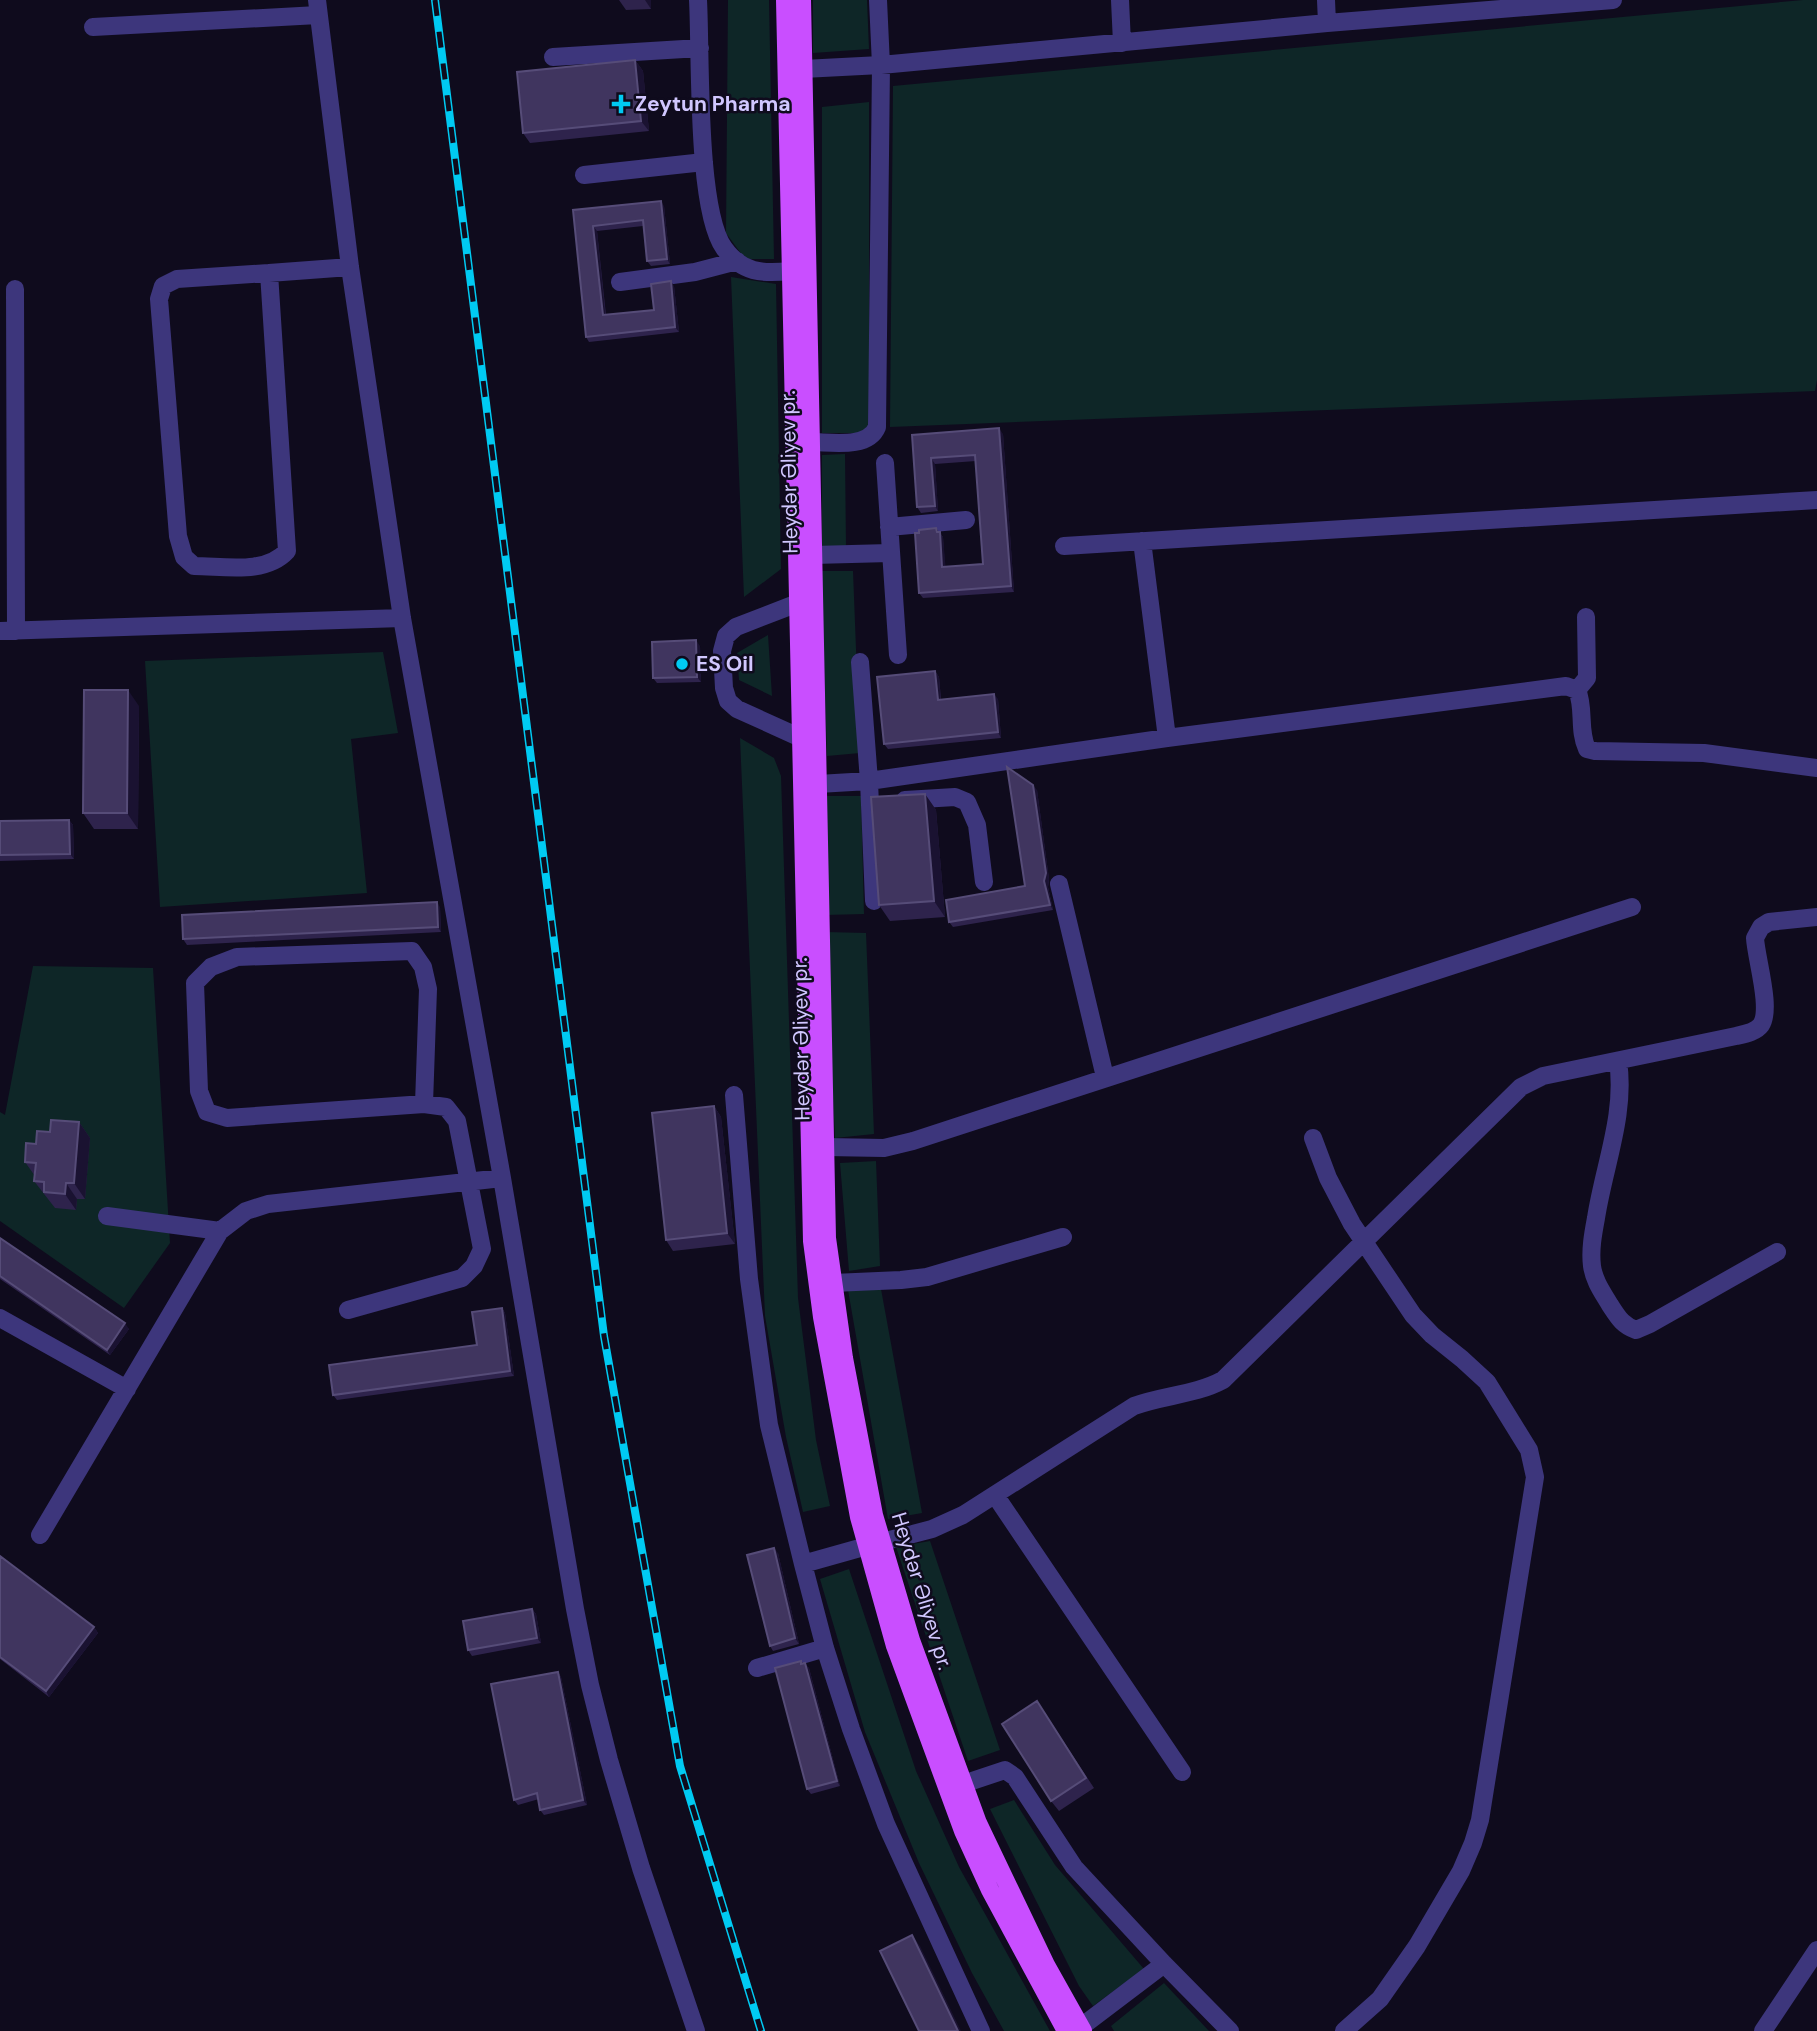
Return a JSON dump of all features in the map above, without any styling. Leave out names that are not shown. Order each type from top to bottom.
[{"type":"main road","name":"Heydər Əliyev pr.","points":[[785,0],[812,1241],[830,1362],[859,1517],[874,1544],[963,1784],[1005,1883],[1077,2030]]},
{"type":"main road","name":"Heydər Əliyev pr.","points":[[802,0],[827,1238],[833,1283],[844,1358],[874,1515],[874,1544],[895,1646],[963,1831],[990,1890],[1077,2030]]},
{"type":"street","points":[[698,0],[704,162],[713,222],[723,247],[737,261],[753,271],[790,271]]},
{"type":"street","points":[[811,442],[865,440],[874,436],[877,428],[881,65],[878,0]]},
{"type":"street","points":[[1120,0],[1122,43]]},
{"type":"street","points":[[1326,0],[1327,23]]},
{"type":"street","points":[[803,69],[881,65],[1122,43],[1489,5],[1613,0]]},
{"type":"street","points":[[93,27],[318,8],[350,267],[402,618],[590,1685],[638,1856],[696,2031]]},
{"type":"street","points":[[553,57],[700,48]]},
{"type":"street","points":[[584,175],[704,162]]},
{"type":"street","points":[[620,282],[695,272],[737,261]]},
{"type":"street","points":[[269,273],[287,551],[278,560],[257,566],[194,566],[184,557],[178,536],[159,299],[163,286],[177,279],[350,267]]},
{"type":"street","points":[[15,289],[8,631],[402,618]]},
{"type":"street","points":[[885,463],[898,655]]},
{"type":"street","points":[[1063,546],[1817,500]]},
{"type":"street","points":[[889,527],[966,520]]},
{"type":"street","points":[[1142,541],[1167,738]]},
{"type":"street","points":[[813,555],[890,553]]},
{"type":"street","points":[[798,603],[736,627],[726,636],[722,651],[724,688],[728,701],[737,709],[801,738]]},
{"type":"street","points":[[1577,690],[1587,678],[1586,617]]},
{"type":"street","points":[[860,662],[874,901]]},
{"type":"street","points":[[818,784],[869,780],[1566,686],[1577,690],[1580,698],[1583,740],[1587,749],[1704,753],[1817,768]]},
{"type":"street","points":[[870,802],[955,797],[967,802],[977,824],[984,882]]},
{"type":"street","points":[[1059,884],[1105,1077]]},
{"type":"street","points":[[826,1147],[884,1148],[913,1141],[1632,907]]},
{"type":"street","points":[[803,1564],[932,1529],[963,1515],[1134,1406],[1153,1399],[1207,1389],[1223,1380],[1521,1087],[1543,1076],[1744,1034],[1761,1026],[1766,1013],[1755,937],[1760,928],[1769,922],[1817,917]]},
{"type":"street","points":[[348,1310],[461,1278],[474,1266],[481,1248],[457,1121],[446,1107],[424,1104],[227,1118],[207,1112],[199,1091],[195,983],[211,967],[237,957],[412,951],[424,967],[428,989],[424,1104]]},
{"type":"street","points":[[1618,1061],[1622,1083],[1620,1104],[1591,1247],[1592,1268],[1598,1285],[1623,1325],[1636,1330],[1650,1324],[1777,1252]]},
{"type":"street","points":[[734,1095],[749,1279],[769,1425],[825,1648],[851,1729],[887,1824],[981,2031]]},
{"type":"street","points":[[1313,1138],[1328,1178],[1364,1242],[1413,1315],[1487,1382],[1529,1450],[1535,1477],[1480,1820],[1473,1843],[1461,1871],[1417,1946],[1380,1999],[1344,2031]]},
{"type":"street","points":[[40,1535],[220,1231],[246,1211],[268,1204],[502,1178]]},
{"type":"street","points":[[107,1216],[220,1231]]},
{"type":"street","points":[[833,1283],[927,1277],[1063,1237]]},
{"type":"street","points":[[0,1318],[127,1389]]},
{"type":"street","points":[[995,1495],[1182,1772]]},
{"type":"street","points":[[757,1668],[825,1648]]},
{"type":"street","points":[[963,1784],[1005,1770],[1015,1777],[1074,1867],[1230,2031]]},
{"type":"street","points":[[1763,2031],[1817,1951]]},
{"type":"street","points":[[1077,2030],[1164,1964]]},
{"type":"green space","points":[[728,0],[769,0],[774,259],[745,259],[726,233]]},
{"type":"green space","points":[[813,0],[867,0],[869,49],[813,53]]},
{"type":"green space","points":[[1817,0],[1815,391],[890,427],[893,86]]},
{"type":"green space","points":[[869,102],[869,433],[822,433],[822,107]]},
{"type":"green space","points":[[731,277],[776,284],[781,569],[744,597]]},
{"type":"green space","points":[[845,454],[846,547],[822,547],[822,455]]},
{"type":"green space","points":[[821,571],[853,571],[860,753],[827,756]]},
{"type":"green space","points":[[768,635],[772,696],[739,680],[737,653]]},
{"type":"green space","points":[[383,652],[398,733],[351,739],[367,893],[160,907],[145,661]]},
{"type":"green space","points":[[740,738],[774,758],[781,776],[798,1298],[816,1440],[830,1506],[803,1512],[786,1437],[765,1316]]},
{"type":"green space","points":[[822,796],[861,796],[864,914],[825,915]]},
{"type":"green space","points":[[825,932],[866,933],[874,1134],[835,1138]]},
{"type":"green space","points":[[33,966],[153,968],[170,1243],[124,1308],[0,1221],[0,1112],[5,1115]]},
{"type":"green space","points":[[876,1161],[880,1266],[849,1271],[840,1163]]},
{"type":"green space","points":[[881,1289],[922,1513],[888,1519],[848,1290]]},
{"type":"green space","points":[[930,1541],[1000,1750],[968,1761],[896,1547]]},
{"type":"green space","points":[[849,1569],[916,1771],[959,1867],[1050,2031],[1004,2031],[972,1973],[919,1863],[865,1732],[820,1579]]},
{"type":"green space","points":[[1014,1800],[1055,1865],[1144,1969],[1093,2006],[1079,1986],[990,1809]]},
{"type":"green space","points":[[1164,1983],[1209,2031],[1114,2031],[1111,2026]]},
{"type":"building","points":[[635,60],[641,121],[523,133],[517,72]]},
{"type":"building","points":[[661,201],[667,259],[647,261],[643,220],[593,226],[603,315],[654,310],[651,284],[671,281],[675,327],[586,337],[573,210]]},
{"type":"building","points":[[999,428],[1011,586],[919,593],[915,533],[919,533],[919,530],[936,528],[937,532],[940,532],[942,567],[983,564],[975,455],[931,458],[935,506],[917,507],[912,435]]},
{"type":"building","points":[[696,640],[697,677],[653,678],[652,642]]},
{"type":"building","points":[[935,671],[938,700],[994,694],[998,732],[884,744],[877,677]]},
{"type":"building","points":[[84,690],[128,690],[127,813],[83,813]]},
{"type":"building","points":[[1007,767],[1033,785],[1046,873],[1044,881],[1050,905],[949,922],[946,900],[1025,886]]},
{"type":"building","points":[[925,794],[934,901],[879,905],[871,797]]},
{"type":"building","points":[[69,820],[70,854],[0,855],[0,821]]},
{"type":"building","points":[[437,902],[438,927],[183,939],[182,915]]},
{"type":"building","points":[[714,1106],[727,1233],[666,1240],[652,1113]]},
{"type":"building","points":[[51,1120],[79,1122],[74,1183],[66,1183],[65,1194],[44,1192],[44,1182],[34,1181],[36,1163],[25,1162],[26,1143],[36,1144],[37,1131],[50,1132]]},
{"type":"building","points":[[0,1238],[125,1323],[107,1350],[0,1276]]},
{"type":"building","points":[[502,1308],[510,1371],[333,1395],[329,1365],[477,1345],[472,1312]]},
{"type":"building","points":[[774,1548],[795,1638],[770,1646],[747,1555]]},
{"type":"building","points":[[0,1556],[94,1627],[46,1691],[0,1657]]},
{"type":"building","points":[[532,1609],[537,1638],[468,1650],[463,1621]]},
{"type":"building","points":[[801,1661],[801,1664],[805,1663],[837,1781],[807,1789],[775,1668]]},
{"type":"building","points":[[558,1672],[583,1800],[540,1810],[537,1793],[514,1800],[491,1684]]},
{"type":"building","points":[[1037,1701],[1086,1778],[1051,1801],[1002,1724]]},
{"type":"building","points":[[912,1935],[958,2031],[919,2031],[880,1951]]},
{"type":"railway","points":[[435,0],[604,1336],[680,1766],[761,2031]]},
{"type":"place","name":"Zeytun Pharma","points":[[621,104]]},
{"type":"place","name":"ES Oil","points":[[682,664]]}]
